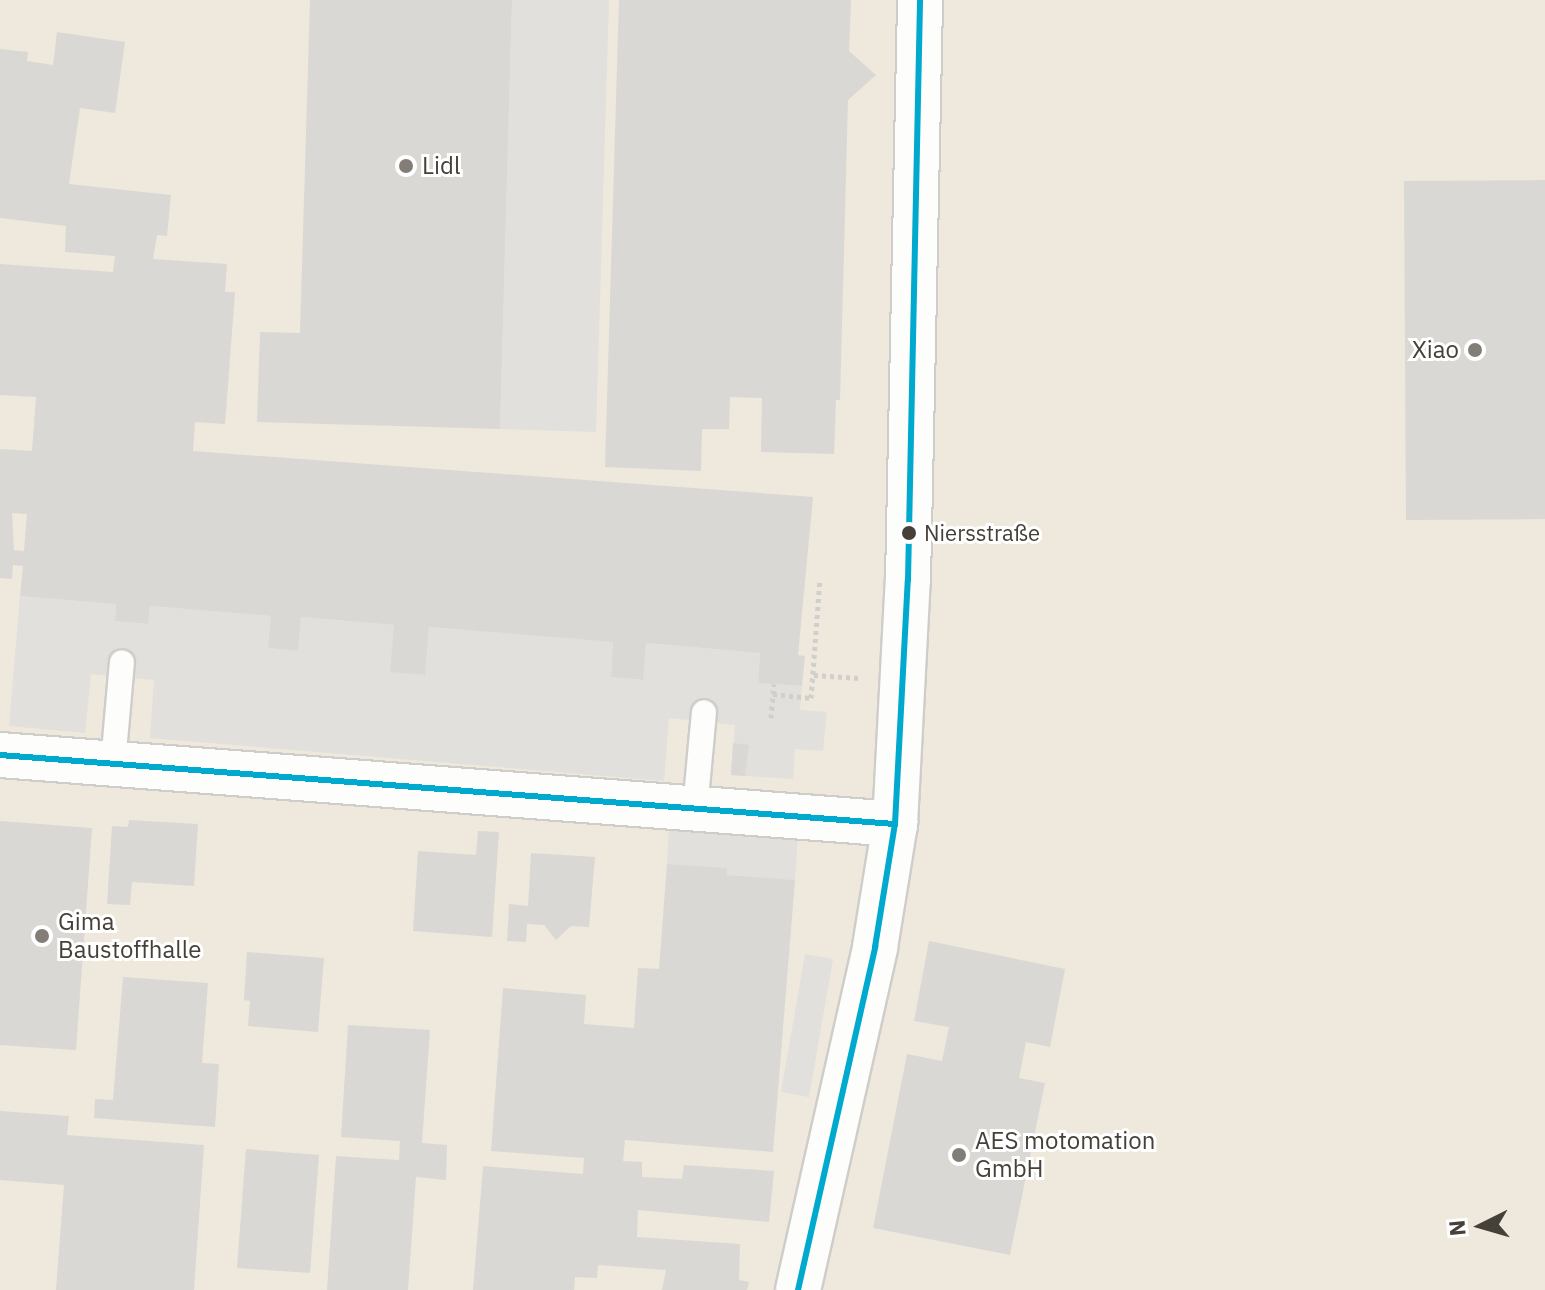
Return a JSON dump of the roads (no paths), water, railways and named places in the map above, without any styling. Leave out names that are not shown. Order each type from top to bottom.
[{"type":"street","points":[[798,1290],[875,947],[895,824],[908,580],[920,0]]},
{"type":"street","points":[[0,755],[895,824]]},
{"type":"lane","points":[[113,764],[122,662]]},
{"type":"lane","points":[[695,809],[704,712]]},
{"type":"place","name":"Lidl","points":[[406,166]]},
{"type":"place","name":"Xiao","points":[[1475,350]]},
{"type":"place","name":"Niersstraße","points":[[909,533]]},
{"type":"place","name":"Gima Baustoffhalle","points":[[42,936]]},
{"type":"place","name":"AES motomation GmbH","points":[[959,1155]]}]
